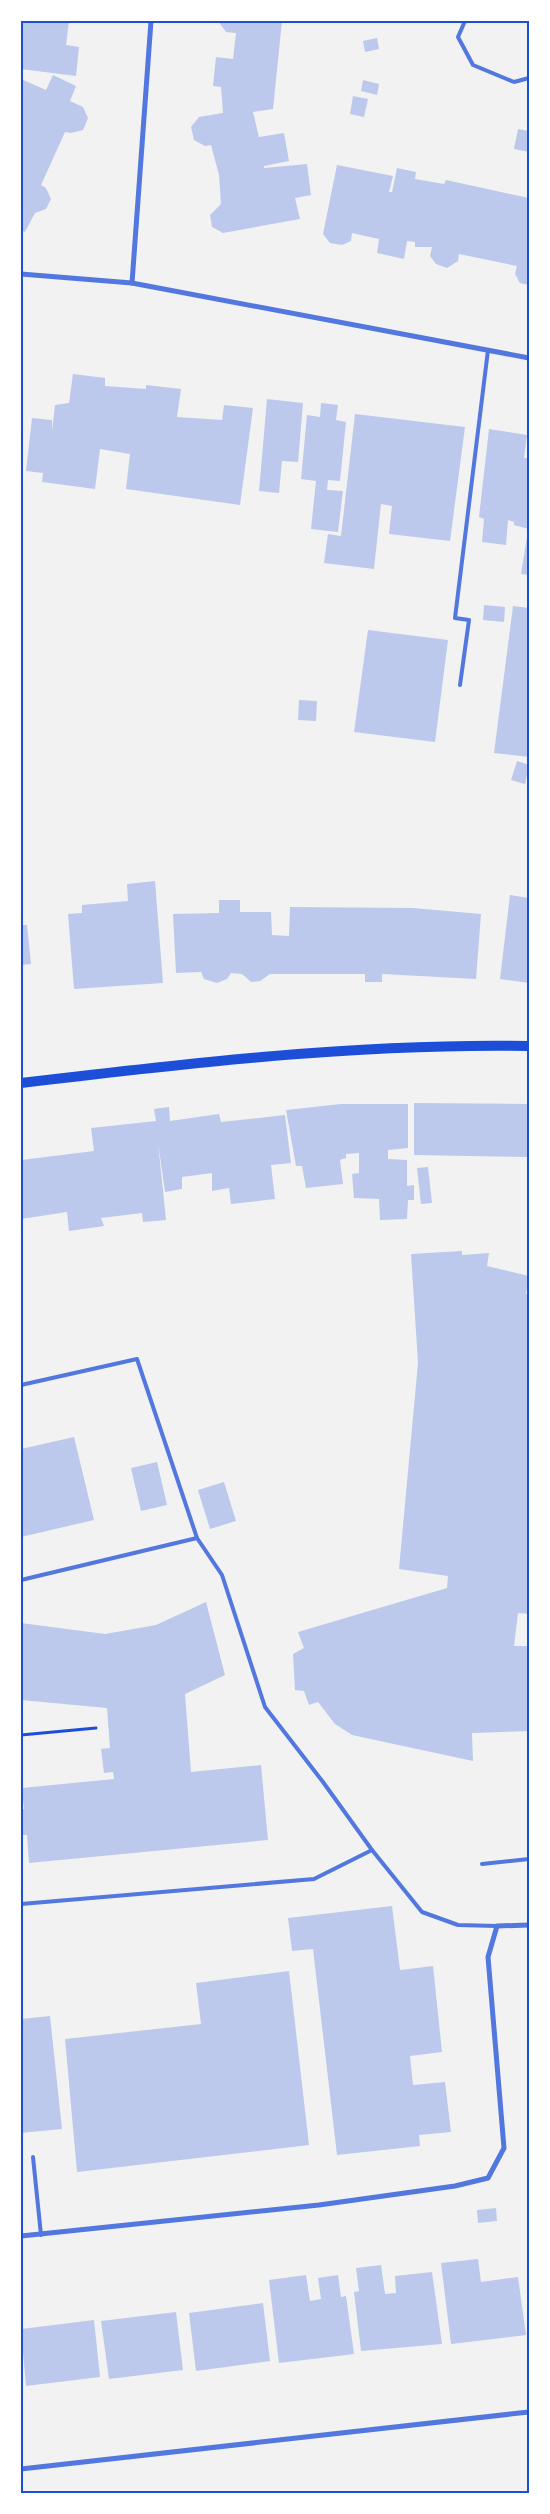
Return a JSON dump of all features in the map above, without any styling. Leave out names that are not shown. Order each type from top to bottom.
[{"type":"main road","points":[[21,1083],[243,1059],[466,1045],[529,1046]]},
{"type":"street","points":[[132,283],[150,21]]},
{"type":"street","points":[[21,274],[132,283],[529,358]]},
{"type":"street","points":[[21,2236],[319,2205],[456,2186],[488,2178],[504,2148],[488,1957],[496,1926],[529,1925]]},
{"type":"street","points":[[21,2469],[529,2412]]},
{"type":"lane","points":[[465,21],[458,37],[473,64],[514,82],[529,78]]},
{"type":"lane","points":[[460,685],[469,620],[456,618],[488,350]]},
{"type":"lane","points":[[21,1386],[137,1359],[197,1538],[222,1575],[265,1707],[323,1782],[372,1850],[422,1912],[458,1925],[496,1926]]},
{"type":"lane","points":[[21,1580],[197,1538]]},
{"type":"lane","points":[[21,1904],[314,1879],[372,1850]]},
{"type":"lane","points":[[482,1864],[529,1859]]},
{"type":"lane","points":[[33,2157],[41,2235]]},
{"type":"path","points":[[21,1735],[96,1728]]},
{"type":"building","points":[[21,21],[69,21],[66,45],[79,47],[76,76],[21,69]]},
{"type":"building","points":[[218,21],[282,21],[273,109],[253,112],[259,137],[284,133],[289,161],[264,166],[264,168],[307,164],[311,195],[295,198],[300,219],[223,233],[212,227],[210,215],[221,204],[219,175],[211,145],[205,146],[194,140],[191,127],[199,117],[223,113],[221,87],[213,86],[216,57],[233,59],[236,33],[226,32]]},
{"type":"building","points":[[377,38],[379,49],[365,52],[363,41]]},
{"type":"building","points":[[53,75],[76,86],[70,101],[83,107],[88,118],[83,130],[71,133],[65,132],[41,185],[46,188],[51,199],[46,209],[35,213],[25,232],[21,230],[21,79],[46,90]]},
{"type":"building","points":[[363,80],[379,84],[377,95],[361,91]]},
{"type":"building","points":[[353,96],[368,99],[364,117],[350,114]]},
{"type":"building","points":[[518,129],[529,131],[529,152],[514,149]]},
{"type":"building","points":[[337,165],[393,176],[389,192],[392,192],[397,168],[416,172],[415,179],[444,184],[446,180],[529,198],[529,285],[520,283],[515,274],[517,266],[459,254],[458,261],[447,268],[436,264],[430,256],[432,247],[415,247],[415,242],[407,241],[404,259],[377,253],[379,239],[352,233],[351,241],[342,245],[330,243],[323,234]]},
{"type":"building","points":[[73,374],[105,378],[105,386],[146,389],[146,385],[181,389],[177,417],[222,420],[224,405],[253,408],[240,505],[126,489],[130,454],[100,449],[95,489],[42,482],[43,473],[26,471],[32,418],[52,420],[52,431],[55,405],[69,403]]},
{"type":"building","points":[[267,399],[303,403],[298,462],[282,461],[279,493],[259,491]]},
{"type":"building","points":[[321,403],[338,405],[336,420],[346,422],[340,481],[328,480],[327,490],[343,491],[338,532],[311,529],[316,481],[301,479],[307,415],[320,417]]},
{"type":"building","points":[[355,414],[465,427],[450,541],[389,534],[392,506],[381,504],[374,569],[324,563],[328,534],[341,536]]},
{"type":"building","points":[[489,429],[527,435],[524,458],[529,458],[529,529],[514,525],[514,522],[508,520],[506,545],[482,542],[484,519],[479,517]]},
{"type":"building","points":[[529,531],[529,575],[521,574]]},
{"type":"building","points":[[484,605],[505,607],[504,622],[483,620]]},
{"type":"building","points":[[513,606],[529,608],[529,757],[494,753]]},
{"type":"building","points":[[368,630],[448,640],[435,742],[354,732]]},
{"type":"building","points":[[299,700],[317,701],[316,721],[298,720]]},
{"type":"building","points":[[517,761],[529,765],[525,784],[511,780]]},
{"type":"building","points":[[155,881],[163,983],[74,989],[68,914],[82,913],[82,905],[128,901],[127,884]]},
{"type":"building","points":[[510,895],[529,898],[529,983],[500,979]]},
{"type":"building","points":[[219,900],[240,900],[240,912],[271,912],[272,935],[289,936],[290,907],[413,908],[481,914],[476,979],[382,974],[382,982],[365,982],[365,974],[270,974],[260,981],[251,982],[242,974],[231,973],[227,979],[217,983],[204,979],[201,972],[176,973],[173,914],[219,913]]},
{"type":"building","points":[[21,925],[27,925],[31,964],[21,965]]},
{"type":"building","points":[[414,1103],[529,1104],[529,1157],[414,1155]]},
{"type":"building","points":[[341,1104],[408,1104],[408,1148],[388,1150],[388,1159],[407,1160],[407,1186],[414,1185],[414,1200],[408,1200],[407,1219],[380,1220],[379,1199],[354,1198],[352,1174],[359,1173],[359,1153],[346,1154],[346,1158],[340,1160],[343,1184],[306,1188],[302,1166],[296,1166],[286,1110]]},
{"type":"building","points":[[169,1107],[170,1121],[219,1114],[221,1122],[285,1115],[291,1163],[271,1165],[275,1199],[231,1204],[229,1188],[212,1191],[212,1173],[182,1177],[182,1189],[165,1192],[158,1142],[166,1220],[143,1222],[142,1213],[101,1218],[104,1226],[69,1231],[67,1212],[21,1219],[21,1160],[94,1151],[91,1128],[156,1121],[154,1109]]},
{"type":"building","points":[[428,1167],[432,1203],[421,1204],[417,1168]]},
{"type":"building","points":[[462,1251],[462,1255],[489,1253],[487,1266],[529,1276],[526,1294],[529,1294],[529,1614],[518,1613],[514,1646],[529,1646],[529,1731],[472,1733],[473,1761],[352,1735],[335,1724],[318,1702],[309,1705],[304,1691],[295,1690],[293,1654],[304,1648],[298,1632],[447,1588],[448,1576],[399,1569],[418,1363],[411,1254]]},
{"type":"building","points":[[74,1437],[94,1520],[21,1537],[21,1449]]},
{"type":"building","points":[[157,1462],[167,1505],[141,1511],[131,1468]]},
{"type":"building","points":[[224,1482],[236,1521],[210,1529],[198,1490]]},
{"type":"building","points":[[206,1602],[225,1675],[185,1694],[191,1772],[261,1765],[268,1840],[29,1863],[27,1835],[21,1835],[21,1809],[24,1809],[22,1788],[114,1779],[113,1772],[104,1773],[101,1749],[110,1748],[107,1708],[21,1700],[21,1623],[105,1634],[156,1625]]},
{"type":"building","points":[[392,1906],[400,1970],[433,1966],[442,2052],[410,2056],[413,2085],[445,2082],[451,2132],[419,2135],[420,2146],[337,2155],[313,1949],[292,1951],[288,1918]]},
{"type":"building","points":[[289,1971],[309,2145],[77,2172],[65,2039],[201,2024],[196,1983]]},
{"type":"building","points":[[50,2016],[62,2129],[21,2133],[21,2019]]},
{"type":"building","points":[[496,2208],[497,2221],[478,2223],[477,2210]]},
{"type":"building","points":[[478,2259],[481,2282],[518,2277],[526,2335],[451,2344],[441,2263]]},
{"type":"building","points":[[381,2265],[385,2294],[396,2293],[395,2276],[432,2272],[442,2344],[361,2351],[354,2292],[359,2291],[356,2268]]},
{"type":"building","points":[[306,2275],[310,2301],[321,2299],[318,2278],[338,2275],[341,2297],[346,2296],[354,2354],[279,2363],[269,2280]]},
{"type":"building","points":[[263,2303],[270,2361],[196,2371],[189,2313]]},
{"type":"building","points":[[176,2312],[183,2370],[109,2379],[101,2321]]},
{"type":"building","points":[[94,2320],[100,2377],[26,2386],[21,2329]]}]
